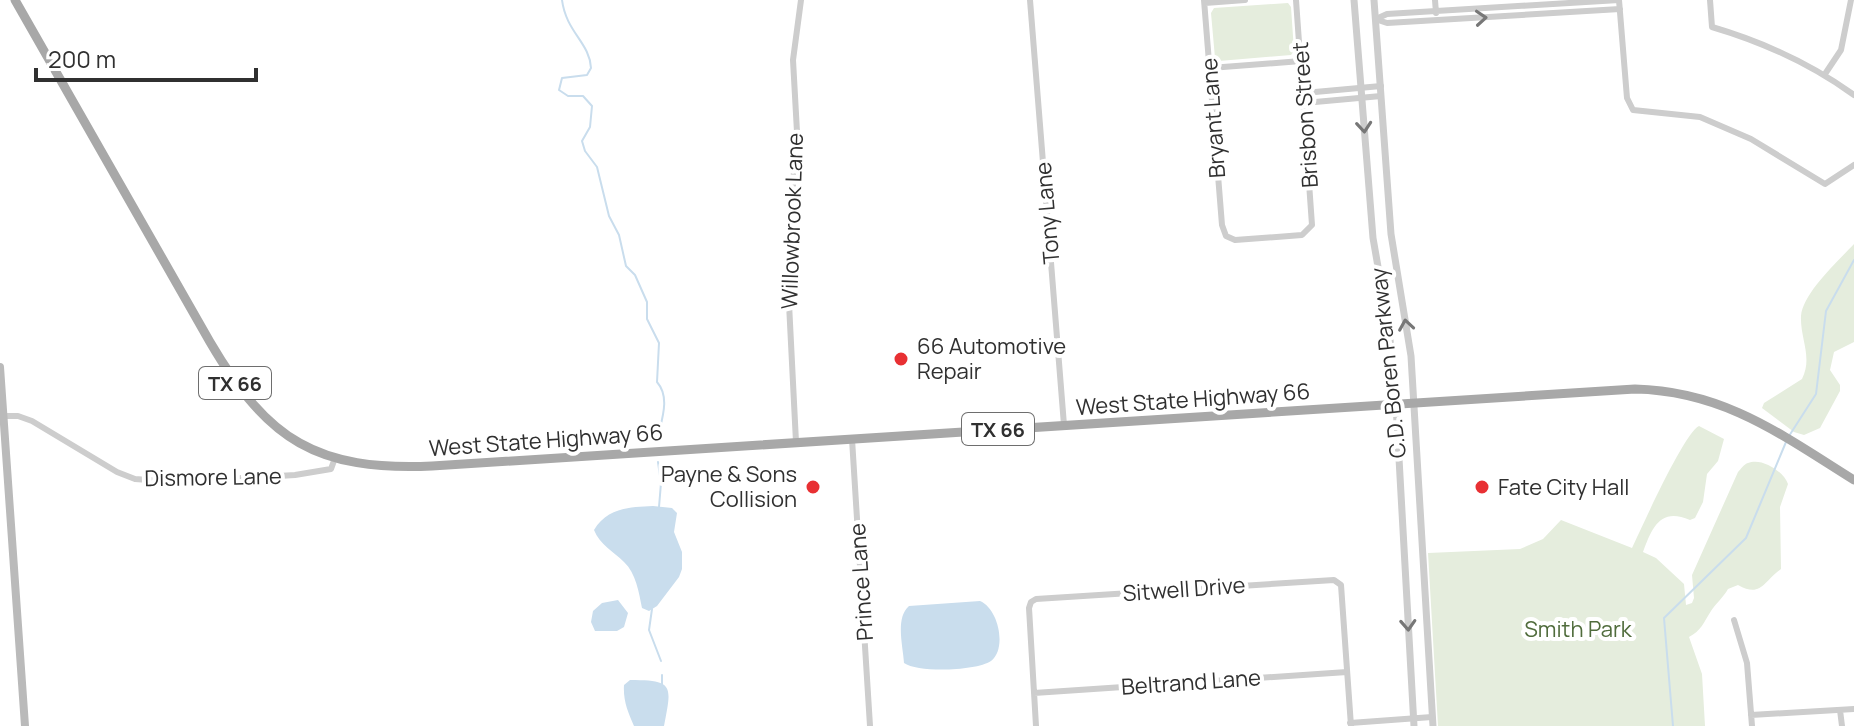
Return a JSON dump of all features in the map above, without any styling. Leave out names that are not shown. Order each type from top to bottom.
[{"type":"main road","name":"West State Highway 66","points":[[15,0],[235,383],[258,412],[276,428],[310,448],[335,458],[362,465],[411,467],[1395,404]]},
{"type":"main road","points":[[0,367],[25,726]]},
{"type":"main road","name":"TX 66","points":[[1395,404],[1647,390],[1693,395],[1735,409],[1854,480]]},
{"type":"street","name":"Willowbrook Lane","points":[[796,442],[787,264],[796,146],[793,60],[801,0]]},
{"type":"street","name":"Tony Lane","points":[[1030,0],[1064,425]]},
{"type":"street","points":[[1205,2],[1245,0]]},
{"type":"street","name":"Brisbon Street","points":[[1296,0],[1313,221],[1310,230]]},
{"type":"street","name":"C.D. Boren Parkway","points":[[1354,0],[1373,238],[1389,330],[1414,722]]},
{"type":"street","name":"C.D. Boren Parkway","points":[[1374,0],[1391,234],[1411,356],[1432,721]]},
{"type":"street","points":[[1435,0],[1437,21]]},
{"type":"street","points":[[1356,21],[1387,14],[1527,3],[1619,0],[1627,98],[1633,110],[1700,117],[1751,139],[1825,184],[1854,165]]},
{"type":"street","points":[[1710,0],[1712,27],[1749,38],[1825,74],[1854,95]]},
{"type":"street","points":[[1825,74],[1841,50],[1851,0]]},
{"type":"street","name":"Bryant Lane","points":[[1205,2],[1222,225],[1226,236],[1235,240],[1302,235],[1310,230]]},
{"type":"street","points":[[1527,3],[1528,14]]},
{"type":"street","points":[[1375,19],[1387,23],[1437,21],[1620,9]]},
{"type":"street","points":[[1210,68],[1301,61]]},
{"type":"street","points":[[1304,93],[1381,86]]},
{"type":"street","points":[[1304,103],[1381,96]]},
{"type":"street","name":"Dismore Lane","points":[[3,416],[18,416],[32,421],[117,472],[151,481],[295,475],[331,469],[335,458]]},
{"type":"street","name":"Prince Lane","points":[[852,439],[870,726]]},
{"type":"street","points":[[1402,522],[1421,521]]},
{"type":"street","name":"Sitwell Drive","points":[[1034,693],[1029,608],[1036,599],[1334,580],[1341,585],[1347,672]]},
{"type":"street","points":[[1734,620],[1747,663],[1752,726]]},
{"type":"street","points":[[1347,672],[1351,724],[1432,721]]},
{"type":"street","name":"Beltrand Lane","points":[[1034,693],[1347,672]]},
{"type":"street","points":[[1034,693],[1036,726]]},
{"type":"street","points":[[1751,715],[1854,709]]},
{"type":"street","points":[[1840,710],[1842,726]]},
{"type":"green space","points":[[1288,3],[1291,7],[1294,51],[1291,55],[1219,61],[1215,58],[1211,13],[1214,8]]},
{"type":"green space","points":[[1854,244],[1854,342],[1834,352],[1830,370],[1840,385],[1840,391],[1820,428],[1804,435],[1794,432],[1762,408],[1764,403],[1802,379],[1806,363],[1801,324],[1803,307],[1822,278]]},
{"type":"green space","name":"Smith Park","points":[[1699,426],[1724,439],[1718,461],[1707,474],[1703,502],[1695,518],[1690,520],[1671,516],[1659,522],[1643,552],[1656,558],[1684,584],[1686,605],[1692,603],[1694,598],[1692,575],[1738,472],[1747,464],[1760,462],[1777,470],[1788,484],[1780,507],[1781,569],[1757,589],[1738,585],[1728,589],[1699,629],[1689,637],[1702,674],[1705,726],[1438,726],[1428,553],[1520,549],[1543,539],[1561,520],[1632,548],[1674,462]]},
{"type":"water","points":[[627,508],[672,508],[677,513],[674,532],[682,552],[682,569],[657,606],[649,611],[642,608],[628,567],[603,544],[594,530],[612,513]]},
{"type":"water","points":[[618,600],[628,613],[624,627],[617,631],[595,631],[591,622],[593,611],[602,603]]},
{"type":"water","points":[[980,601],[992,612],[999,630],[999,648],[991,661],[947,670],[904,663],[901,625],[909,606]]},
{"type":"water","points":[[630,680],[655,681],[666,688],[668,702],[664,726],[634,726],[624,696],[624,685]]},
{"type":"waterway","points":[[562,0],[568,21],[587,51],[591,68],[587,75],[562,78],[559,90],[568,96],[583,96],[592,106],[590,127],[582,141],[597,167],[626,266],[635,275],[647,302],[647,319],[659,343],[657,382],[664,402],[657,441]]},
{"type":"waterway","points":[[1789,436],[1816,394],[1826,311],[1854,260]]},
{"type":"waterway","points":[[1673,726],[1664,618],[1746,538],[1786,442]]},
{"type":"waterway","points":[[658,462],[661,483],[659,507]]},
{"type":"waterway","points":[[652,609],[649,630],[661,661]]},
{"type":"waterway","points":[[662,675],[662,685]]},
{"type":"place","name":"66 Automotive Repair","points":[[901,359]]},
{"type":"place","name":"Payne & Sons Collision","points":[[813,487]]},
{"type":"place","name":"Fate City Hall","points":[[1482,487]]}]
